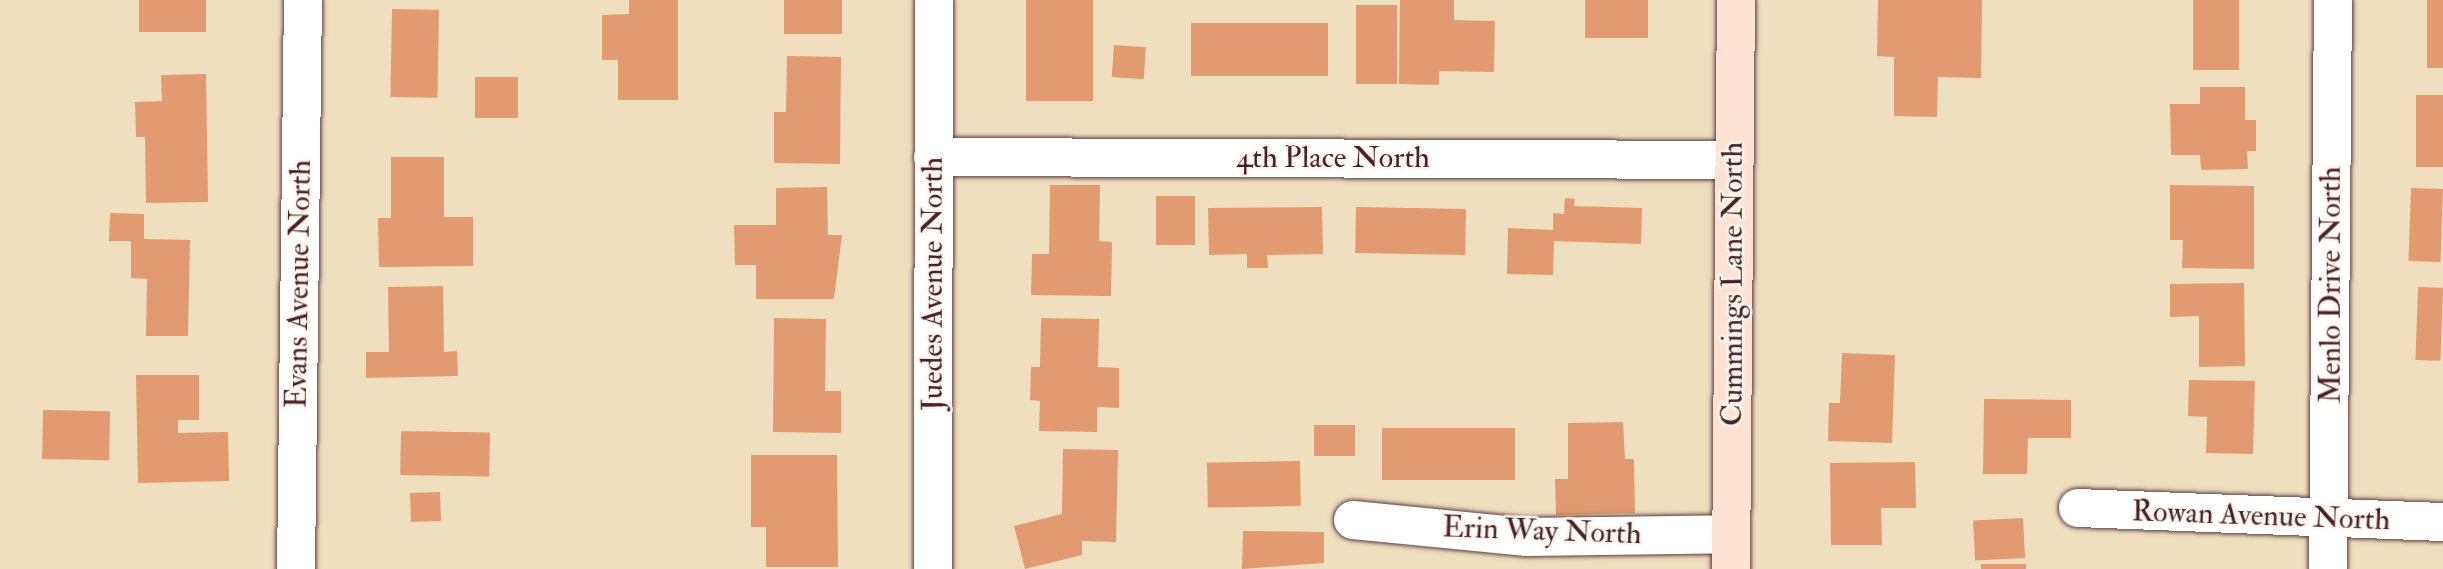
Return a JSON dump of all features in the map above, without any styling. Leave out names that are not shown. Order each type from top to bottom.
[{"type":"street","name":"Evans Avenue North","points":[[296,569],[303,0]]},
{"type":"street","name":"Juedes Avenue North","points":[[933,569],[934,0]]},
{"type":"street","name":"Cummings Lane North","points":[[1731,552],[1736,0]]},
{"type":"street","name":"Menlo Drive North","points":[[2328,569],[2333,0]]},
{"type":"street","name":"4th Place North","points":[[933,157],[1734,160]]},
{"type":"street","name":"Rowan Avenue North","points":[[2078,508],[2329,522],[2443,522]]},
{"type":"street","name":"Erin Way North","points":[[1353,520],[1527,537],[1731,552]]},
{"type":"building","points":[[139,0],[206,0],[206,32],[139,32]]},
{"type":"building","points":[[629,0],[678,0],[678,100],[618,100],[618,60],[602,60],[602,15],[629,14]]},
{"type":"building","points":[[784,0],[842,0],[842,34],[784,34]]},
{"type":"building","points":[[1026,0],[1093,0],[1093,101],[1026,101]]},
{"type":"building","points":[[1400,0],[1454,0],[1454,20],[1495,21],[1494,72],[1439,71],[1439,85],[1399,84]]},
{"type":"building","points":[[1585,0],[1648,0],[1648,38],[1585,38]]},
{"type":"building","points":[[1878,0],[1982,0],[1981,78],[1938,77],[1937,117],[1894,116],[1894,57],[1877,56]]},
{"type":"building","points":[[2193,0],[2239,0],[2239,70],[2193,70]]},
{"type":"building","points":[[2427,0],[2443,0],[2443,68],[2427,68]]},
{"type":"building","points":[[1356,5],[1397,5],[1397,84],[1356,84]]},
{"type":"building","points":[[392,9],[439,10],[437,98],[390,97]]},
{"type":"building","points":[[1191,23],[1328,23],[1328,76],[1191,76]]},
{"type":"building","points":[[1114,45],[1146,47],[1144,79],[1112,77]]},
{"type":"building","points":[[787,56],[841,57],[840,164],[774,163],[774,112],[786,112]]},
{"type":"building","points":[[206,74],[208,202],[146,203],[145,137],[136,137],[135,102],[162,101],[161,75]]},
{"type":"building","points":[[475,77],[518,77],[518,118],[475,118]]},
{"type":"building","points":[[2200,87],[2245,87],[2245,120],[2256,120],[2256,151],[2247,151],[2248,169],[2201,170],[2200,155],[2171,155],[2170,104],[2200,104]]},
{"type":"building","points":[[2416,95],[2443,95],[2443,167],[2416,167]]},
{"type":"building","points":[[391,157],[444,157],[444,217],[473,217],[473,266],[379,267],[378,218],[391,218]]},
{"type":"building","points":[[1050,185],[1100,185],[1099,241],[1112,242],[1111,296],[1031,295],[1032,254],[1049,254]]},
{"type":"building","points":[[2170,185],[2254,186],[2254,269],[2182,268],[2183,240],[2170,240]]},
{"type":"building","points":[[827,187],[828,235],[842,235],[834,299],[756,299],[756,265],[735,265],[734,225],[776,225],[776,188]]},
{"type":"building","points":[[2411,188],[2443,189],[2440,262],[2408,261]]},
{"type":"building","points":[[1156,196],[1195,196],[1195,245],[1156,245]]},
{"type":"building","points":[[1565,198],[1575,199],[1574,206],[1642,208],[1641,244],[1554,241],[1553,275],[1507,274],[1508,228],[1553,230],[1553,213],[1564,214]]},
{"type":"building","points":[[1322,207],[1323,254],[1267,255],[1268,268],[1247,268],[1247,254],[1209,255],[1208,208]]},
{"type":"building","points":[[1356,207],[1466,209],[1465,255],[1355,253]]},
{"type":"building","points":[[110,213],[144,214],[144,239],[190,240],[188,336],[146,336],[147,279],[131,278],[131,241],[109,241]]},
{"type":"building","points":[[2244,283],[2245,366],[2199,367],[2199,316],[2170,317],[2170,284]]},
{"type":"building","points":[[443,286],[444,352],[457,351],[458,376],[366,378],[366,352],[389,352],[388,287]]},
{"type":"building","points":[[2418,287],[2443,288],[2440,361],[2415,360]]},
{"type":"building","points":[[774,318],[826,319],[825,391],[841,391],[841,433],[773,432]]},
{"type":"building","points":[[1041,318],[1099,319],[1098,367],[1119,368],[1119,408],[1097,407],[1097,432],[1039,431],[1040,401],[1030,400],[1031,367],[1040,367]]},
{"type":"building","points":[[1842,353],[1895,355],[1892,443],[1828,441],[1829,403],[1840,403]]},
{"type":"building","points":[[136,375],[199,375],[199,420],[178,420],[178,433],[228,432],[229,481],[138,483]]},
{"type":"building","points":[[2189,380],[2255,381],[2253,454],[2206,453],[2207,417],[2188,416]]},
{"type":"building","points":[[1984,399],[2071,400],[2071,438],[2028,438],[2027,474],[1983,474]]},
{"type":"building","points":[[43,410],[110,411],[109,460],[42,459]]},
{"type":"building","points":[[1623,422],[1625,459],[1634,459],[1635,513],[1556,515],[1555,479],[1568,479],[1568,423]]},
{"type":"building","points":[[1314,425],[1355,425],[1355,456],[1314,456]]},
{"type":"building","points":[[1382,428],[1515,428],[1515,480],[1382,480]]},
{"type":"building","points":[[401,431],[490,433],[489,477],[400,475]]},
{"type":"building","points":[[1063,449],[1118,450],[1116,542],[1082,541],[1082,555],[1025,569],[1014,526],[1062,514]]},
{"type":"building","points":[[751,455],[837,455],[838,567],[766,567],[766,527],[751,527]]},
{"type":"building","points":[[1300,461],[1301,506],[1208,508],[1207,463]]},
{"type":"building","points":[[1915,462],[1916,508],[1881,508],[1882,545],[1831,545],[1830,463]]},
{"type":"building","points":[[440,492],[441,521],[411,522],[410,493]]},
{"type":"building","points":[[2023,518],[2025,558],[1975,561],[1973,521]]},
{"type":"building","points":[[1243,531],[1324,532],[1324,563],[1242,569]]},
{"type":"building","points":[[1981,564],[2026,564],[2026,569],[1981,569]]}]
